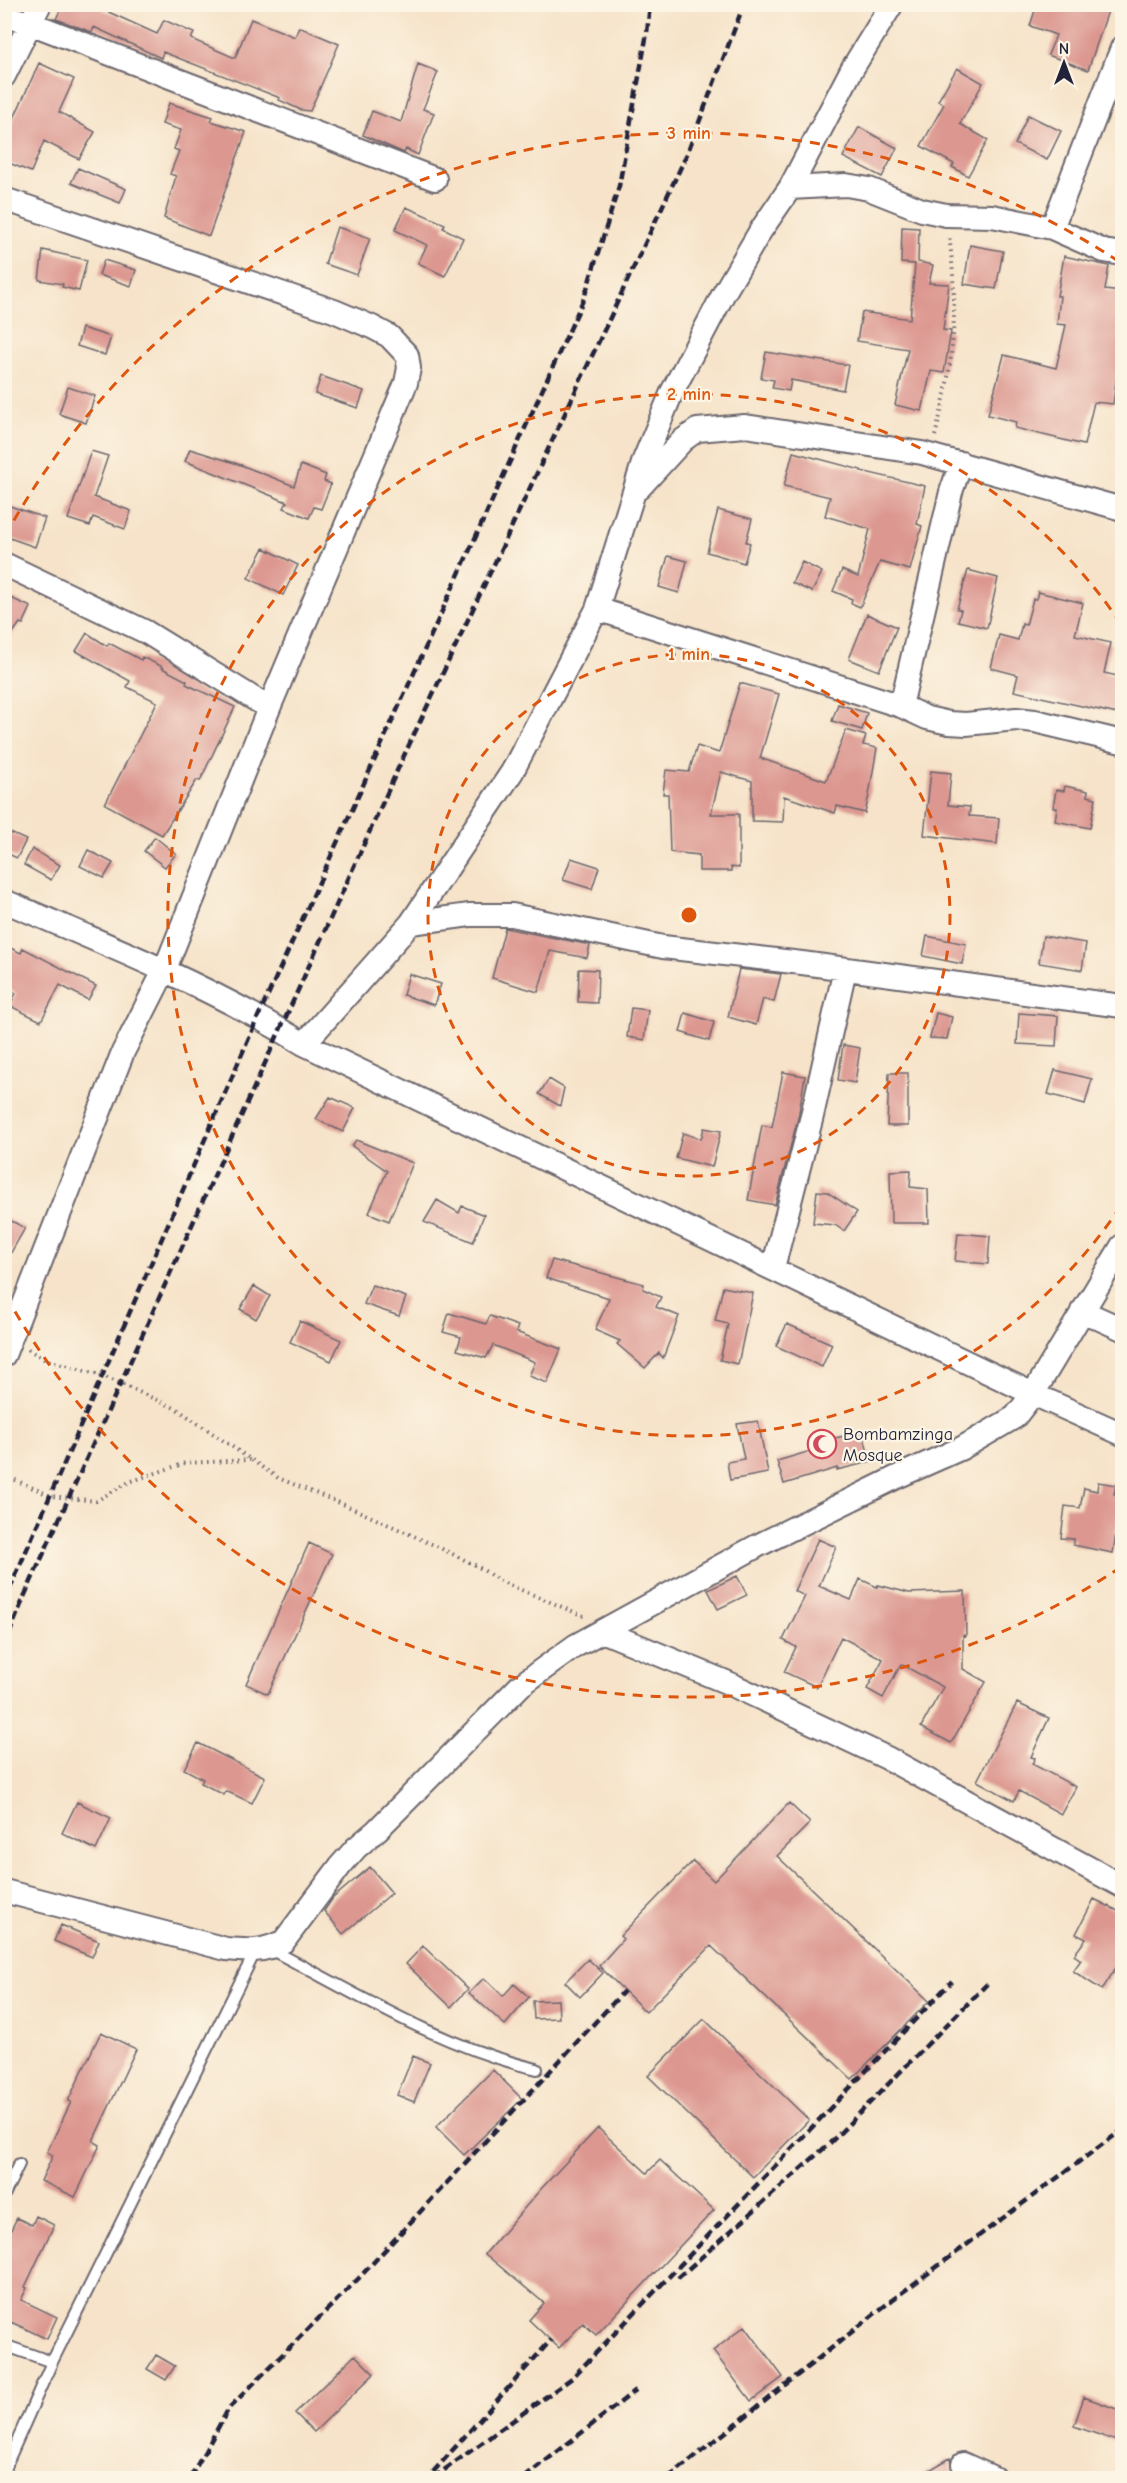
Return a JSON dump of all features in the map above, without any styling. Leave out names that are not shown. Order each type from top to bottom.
[{"type":"street","points":[[304,1044],[411,922],[512,772],[597,609],[644,460],[672,392],[724,293],[761,230],[790,188],[852,69],[892,4]]},
{"type":"street","points":[[4,76],[35,14]]},
{"type":"street","points":[[4,16],[35,14],[435,179]]},
{"type":"street","points":[[1052,228],[1122,48]]},
{"type":"street","points":[[790,188],[846,185],[869,189],[922,210],[946,214],[992,216],[1052,228],[1087,245],[1122,254]]},
{"type":"street","points":[[4,199],[334,311],[389,336],[407,355],[409,368],[406,383],[269,708],[165,969],[123,1052],[8,1340]]},
{"type":"street","points":[[636,490],[683,440],[697,430],[745,426],[930,455],[1122,509]]},
{"type":"street","points":[[901,706],[951,492],[961,463]]},
{"type":"street","points":[[4,564],[146,632],[269,708]]},
{"type":"street","points":[[597,609],[901,706],[927,718],[966,724],[1016,719],[1035,721],[1122,742]]},
{"type":"street","points":[[4,901],[165,969],[258,1017],[304,1044],[1033,1394],[1122,1434]]},
{"type":"street","points":[[411,922],[470,915],[512,915],[663,947],[1122,1006]]},
{"type":"street","points":[[773,1268],[812,1116],[845,969]]},
{"type":"street","points":[[4,1891],[226,1949],[262,1950],[284,1941],[356,1848],[377,1830],[522,1685],[575,1646],[757,1546],[987,1435],[1015,1417],[1033,1394],[1122,1246]]},
{"type":"street","points":[[1082,1311],[1122,1329]]},
{"type":"street","points":[[605,1630],[726,1682],[887,1758],[1122,1886]]},
{"type":"street","points":[[963,2464],[994,2478]]},
{"type":"lane","points":[[4,2470],[52,2362],[262,1950],[434,2034],[477,2052],[537,2068]]},
{"type":"lane","points":[[4,2195],[20,2164]]},
{"type":"lane","points":[[4,2345],[52,2362]]},
{"type":"path","points":[[930,455],[944,402],[952,359],[955,325],[956,303],[946,214]]},
{"type":"path","points":[[8,1340],[26,1347],[44,1359],[103,1376],[177,1409],[278,1478],[436,1546],[477,1566],[500,1581],[605,1630]]},
{"type":"path","points":[[4,1475],[51,1496],[96,1501],[129,1482],[184,1463],[250,1460]]},
{"type":"building","points":[[63,4],[104,4],[102,9],[157,34],[164,20],[194,33],[191,39],[235,58],[251,19],[295,37],[299,27],[339,44],[310,111],[301,110],[279,100],[280,98],[163,52],[161,58],[94,27],[92,32],[56,19]]},
{"type":"building","points":[[1037,4],[1100,4],[1109,8],[1088,70],[1048,55],[1056,35],[1030,26]]},
{"type":"building","points":[[39,63],[74,79],[59,112],[95,132],[79,159],[44,141],[31,172],[4,161],[4,140]]},
{"type":"building","points":[[418,64],[438,72],[423,109],[434,113],[418,155],[406,149],[404,153],[363,135],[372,111],[401,122]]},
{"type":"building","points":[[957,68],[983,83],[960,124],[988,140],[968,176],[952,167],[954,164],[921,146],[944,104],[938,101]]},
{"type":"building","points":[[169,103],[213,117],[211,121],[246,132],[209,236],[164,218],[176,176],[170,174],[179,151],[174,149],[181,130],[162,124]]},
{"type":"building","points":[[1028,115],[1061,131],[1047,160],[1015,144]]},
{"type":"building","points":[[859,127],[897,148],[882,177],[843,157]]},
{"type":"building","points":[[78,168],[126,189],[120,203],[71,183]]},
{"type":"building","points":[[406,207],[445,224],[443,228],[463,238],[445,276],[418,263],[427,245],[395,230]]},
{"type":"building","points":[[337,227],[370,238],[357,275],[325,264]]},
{"type":"building","points":[[902,227],[919,228],[918,262],[933,265],[929,283],[949,284],[943,330],[951,331],[944,373],[931,371],[922,411],[895,405],[908,349],[857,341],[862,312],[910,319],[915,264],[901,263]]},
{"type":"building","points":[[970,245],[1003,251],[996,289],[964,284]]},
{"type":"building","points":[[43,250],[87,260],[79,291],[62,287],[63,284],[39,280]]},
{"type":"building","points":[[1064,256],[1109,266],[1105,290],[1122,292],[1122,375],[1117,374],[1113,404],[1094,402],[1084,445],[1015,428],[1016,422],[988,415],[1004,355],[1056,368],[1066,325],[1057,324],[1060,296],[1057,296]]},
{"type":"building","points":[[104,260],[136,270],[131,286],[99,275]]},
{"type":"building","points":[[82,328],[111,337],[105,355],[77,346]]},
{"type":"building","points":[[766,352],[848,365],[843,390],[791,380],[789,391],[772,388],[774,380],[761,378]]},
{"type":"building","points":[[321,376],[364,391],[358,408],[315,394]]},
{"type":"building","points":[[68,387],[95,396],[86,423],[59,414]]},
{"type":"building","points":[[190,449],[241,465],[294,486],[301,465],[326,475],[324,481],[331,484],[321,509],[314,507],[309,518],[284,508],[287,502],[185,461]]},
{"type":"building","points":[[91,451],[108,456],[94,497],[131,511],[125,529],[93,517],[90,526],[68,519]]},
{"type":"building","points":[[793,452],[925,486],[917,524],[922,526],[910,570],[880,562],[860,607],[851,603],[852,599],[833,591],[842,570],[858,577],[870,529],[825,516],[830,497],[784,486]]},
{"type":"building","points":[[10,506],[45,518],[35,547],[4,536],[4,522]]},
{"type":"building","points":[[718,510],[752,519],[746,542],[750,543],[744,563],[707,552]]},
{"type":"building","points":[[264,548],[298,565],[283,595],[248,578]]},
{"type":"building","points":[[668,556],[687,561],[679,593],[659,587]]},
{"type":"building","points":[[802,562],[822,572],[812,592],[792,583]]},
{"type":"building","points":[[968,570],[998,578],[987,628],[958,621],[961,610],[957,609]]},
{"type":"building","points":[[1038,592],[1083,603],[1075,635],[1111,643],[1104,673],[1122,677],[1122,715],[1014,691],[1018,675],[991,668],[999,635],[1018,640],[1022,624],[1026,625],[1033,599],[1036,599]]},
{"type":"building","points":[[4,595],[31,607],[23,624],[20,623],[4,645]]},
{"type":"building","points":[[867,614],[897,627],[879,671],[849,659]]},
{"type":"building","points":[[87,633],[107,646],[109,643],[141,660],[142,657],[163,667],[187,681],[186,684],[235,707],[200,781],[197,780],[162,835],[105,804],[157,702],[127,687],[130,681],[76,651]]},
{"type":"building","points":[[740,683],[779,694],[760,758],[826,781],[846,730],[866,736],[863,745],[877,748],[869,795],[865,813],[837,806],[835,813],[784,796],[783,822],[752,821],[752,781],[721,772],[711,814],[739,814],[739,868],[731,867],[731,871],[699,871],[699,855],[670,852],[668,794],[663,794],[666,770],[689,772],[697,746],[719,753]]},
{"type":"building","points":[[838,704],[867,713],[862,730],[832,721]]},
{"type":"building","points":[[931,771],[951,773],[948,805],[970,807],[969,816],[999,818],[997,844],[924,835]]},
{"type":"building","points":[[1065,786],[1088,791],[1087,796],[1096,798],[1090,828],[1055,821],[1057,808],[1053,808],[1056,790],[1064,791]]},
{"type":"building","points":[[4,830],[26,840],[17,858],[4,852]]},
{"type":"building","points":[[155,837],[176,854],[165,867],[144,851]]},
{"type":"building","points":[[32,849],[60,865],[51,880],[24,865]]},
{"type":"building","points":[[88,850],[113,863],[104,878],[80,866]]},
{"type":"building","points":[[571,858],[599,867],[592,889],[563,880]]},
{"type":"building","points":[[505,928],[590,945],[587,958],[550,951],[538,992],[492,978]]},
{"type":"building","points":[[927,936],[966,944],[962,964],[923,956]]},
{"type":"building","points":[[1043,936],[1086,943],[1082,970],[1039,963]]},
{"type":"building","points":[[4,945],[21,953],[23,948],[96,986],[88,1000],[60,985],[41,1021],[10,1006],[16,993],[4,988]]},
{"type":"building","points":[[579,969],[598,970],[597,1003],[578,1002]]},
{"type":"building","points":[[739,969],[781,974],[774,1002],[763,999],[756,1025],[728,1017]]},
{"type":"building","points":[[409,974],[441,984],[434,1005],[403,995]]},
{"type":"building","points":[[631,1008],[648,1010],[644,1040],[627,1037]]},
{"type":"building","points":[[685,1013],[714,1022],[709,1041],[680,1032]]},
{"type":"building","points":[[936,1013],[952,1017],[947,1039],[930,1038]]},
{"type":"building","points":[[1019,1013],[1058,1016],[1056,1046],[1017,1044]]},
{"type":"building","points":[[843,1045],[860,1048],[855,1083],[838,1080]]},
{"type":"building","points":[[1055,1070],[1092,1079],[1085,1104],[1048,1094]]},
{"type":"building","points":[[783,1072],[805,1076],[798,1118],[775,1205],[748,1200],[762,1125],[772,1127]]},
{"type":"building","points":[[889,1073],[908,1073],[908,1126],[887,1126]]},
{"type":"building","points":[[549,1079],[564,1088],[560,1106],[539,1094]]},
{"type":"building","points":[[330,1097],[355,1108],[343,1132],[316,1119]]},
{"type":"building","points":[[704,1128],[721,1131],[712,1167],[676,1158],[683,1133],[701,1139]]},
{"type":"building","points":[[356,1140],[413,1163],[389,1221],[369,1213],[387,1171],[352,1146]]},
{"type":"building","points":[[911,1170],[910,1187],[928,1189],[929,1223],[891,1223],[890,1171]]},
{"type":"building","points":[[817,1191],[827,1192],[857,1212],[844,1231],[835,1225],[813,1223]]},
{"type":"building","points":[[437,1200],[459,1213],[462,1206],[484,1215],[473,1242],[424,1222]]},
{"type":"building","points":[[4,1217],[25,1228],[4,1265]]},
{"type":"building","points":[[958,1233],[990,1236],[988,1264],[955,1261]]},
{"type":"building","points":[[552,1260],[644,1284],[643,1289],[661,1297],[656,1307],[679,1316],[663,1358],[659,1353],[645,1368],[617,1344],[620,1341],[595,1330],[609,1298],[546,1278]]},
{"type":"building","points":[[372,1285],[406,1297],[399,1316],[364,1304]]},
{"type":"building","points":[[254,1286],[270,1296],[256,1319],[240,1309]]},
{"type":"building","points":[[723,1287],[753,1293],[738,1364],[720,1360],[728,1324],[715,1321]]},
{"type":"building","points":[[449,1313],[486,1324],[490,1316],[518,1326],[516,1332],[561,1349],[547,1383],[529,1376],[535,1362],[493,1345],[486,1358],[457,1350],[461,1337],[443,1332]]},
{"type":"building","points":[[300,1321],[341,1340],[331,1361],[290,1342]]},
{"type":"building","points":[[787,1324],[832,1344],[822,1367],[776,1346]]},
{"type":"building","points":[[758,1421],[768,1473],[730,1480],[727,1462],[744,1459],[737,1424]]},
{"type":"building","points":[[863,1432],[870,1462],[837,1470],[837,1468],[784,1484],[777,1461],[831,1445],[830,1439]]},
{"type":"building","points":[[1098,1482],[1116,1485],[1114,1494],[1122,1496],[1113,1553],[1073,1545],[1074,1539],[1061,1538],[1065,1506],[1080,1508],[1084,1488],[1097,1491]]},
{"type":"building","points":[[818,1539],[836,1547],[819,1586],[851,1600],[860,1579],[877,1587],[878,1585],[909,1593],[965,1591],[966,1636],[963,1635],[963,1669],[986,1682],[951,1743],[921,1727],[943,1687],[901,1664],[883,1698],[867,1689],[883,1659],[841,1637],[817,1687],[784,1672],[796,1647],[783,1640],[805,1596],[794,1591]]},
{"type":"building","points":[[309,1543],[332,1554],[268,1694],[246,1684]]},
{"type":"building","points":[[737,1576],[747,1595],[718,1609],[708,1590]]},
{"type":"building","points":[[1017,1703],[1049,1718],[1031,1757],[1035,1758],[1032,1764],[1076,1787],[1061,1814],[1019,1791],[1014,1801],[977,1781]]},
{"type":"building","points":[[198,1743],[265,1777],[252,1803],[226,1791],[224,1795],[201,1783],[203,1779],[184,1769]]},
{"type":"building","points":[[77,1802],[111,1818],[96,1850],[62,1833]]},
{"type":"building","points":[[789,1803],[810,1823],[777,1856],[929,2001],[852,2079],[711,1946],[646,2012],[599,1966],[623,1939],[620,1936],[693,1861],[714,1881]]},
{"type":"building","points":[[370,1867],[392,1893],[343,1934],[324,1911],[333,1898]]},
{"type":"building","points":[[1094,1899],[1122,1913],[1122,1958],[1102,1990],[1073,1971],[1081,1960],[1074,1955],[1086,1939],[1076,1934]]},
{"type":"building","points":[[61,1925],[99,1941],[92,1957],[54,1941]]},
{"type":"building","points":[[423,1946],[468,1989],[451,2007],[406,1964]]},
{"type":"building","points":[[588,1959],[603,1973],[580,1997],[565,1982]]},
{"type":"building","points":[[484,1978],[503,1996],[514,1984],[529,1997],[505,2025],[469,1993]]},
{"type":"building","points":[[558,2000],[559,2018],[534,2019],[533,2001]]},
{"type":"building","points":[[704,2019],[809,2120],[753,2177],[648,2076]]},
{"type":"building","points":[[101,2032],[136,2049],[93,2141],[100,2145],[75,2197],[41,2181],[53,2155],[47,2152]]},
{"type":"building","points":[[413,2056],[430,2063],[414,2102],[397,2095]]},
{"type":"building","points":[[493,2070],[522,2099],[464,2155],[436,2127]]},
{"type":"building","points":[[598,2128],[647,2173],[660,2160],[714,2210],[596,2335],[583,2323],[559,2348],[529,2320],[544,2303],[485,2254]]},
{"type":"building","points":[[36,2216],[54,2225],[21,2300],[57,2317],[47,2339],[11,2322],[4,2336],[4,2244],[17,2218],[32,2225]]},
{"type":"building","points":[[745,2326],[783,2377],[751,2401],[713,2351]]},
{"type":"building","points":[[156,2355],[175,2366],[166,2380],[147,2369]]},
{"type":"building","points":[[355,2355],[374,2374],[314,2432],[295,2413]]},
{"type":"building","points":[[1084,2397],[1122,2411],[1122,2443],[1074,2426]]},
{"type":"building","points":[[950,2458],[952,2471],[962,2478],[916,2478]]},
{"type":"railway","points":[[4,1602],[258,1017],[584,298],[619,186],[647,33],[650,4]]},
{"type":"railway","points":[[4,1647],[24,1597],[401,762],[687,154],[744,4]]},
{"type":"railway","points":[[433,2478],[572,2378],[952,1981]]},
{"type":"railway","points":[[678,2278],[831,2142],[987,1984]]},
{"type":"railway","points":[[190,2478],[229,2408],[359,2278],[624,1991]]},
{"type":"railway","points":[[668,2478],[892,2300],[1122,2130]]},
{"type":"railway","points":[[433,2472],[551,2340]]},
{"type":"railway","points":[[524,2478],[636,2390]]},
{"type":"place","name":"Bombamzinga Mosque","points":[[822,1444]]}]
